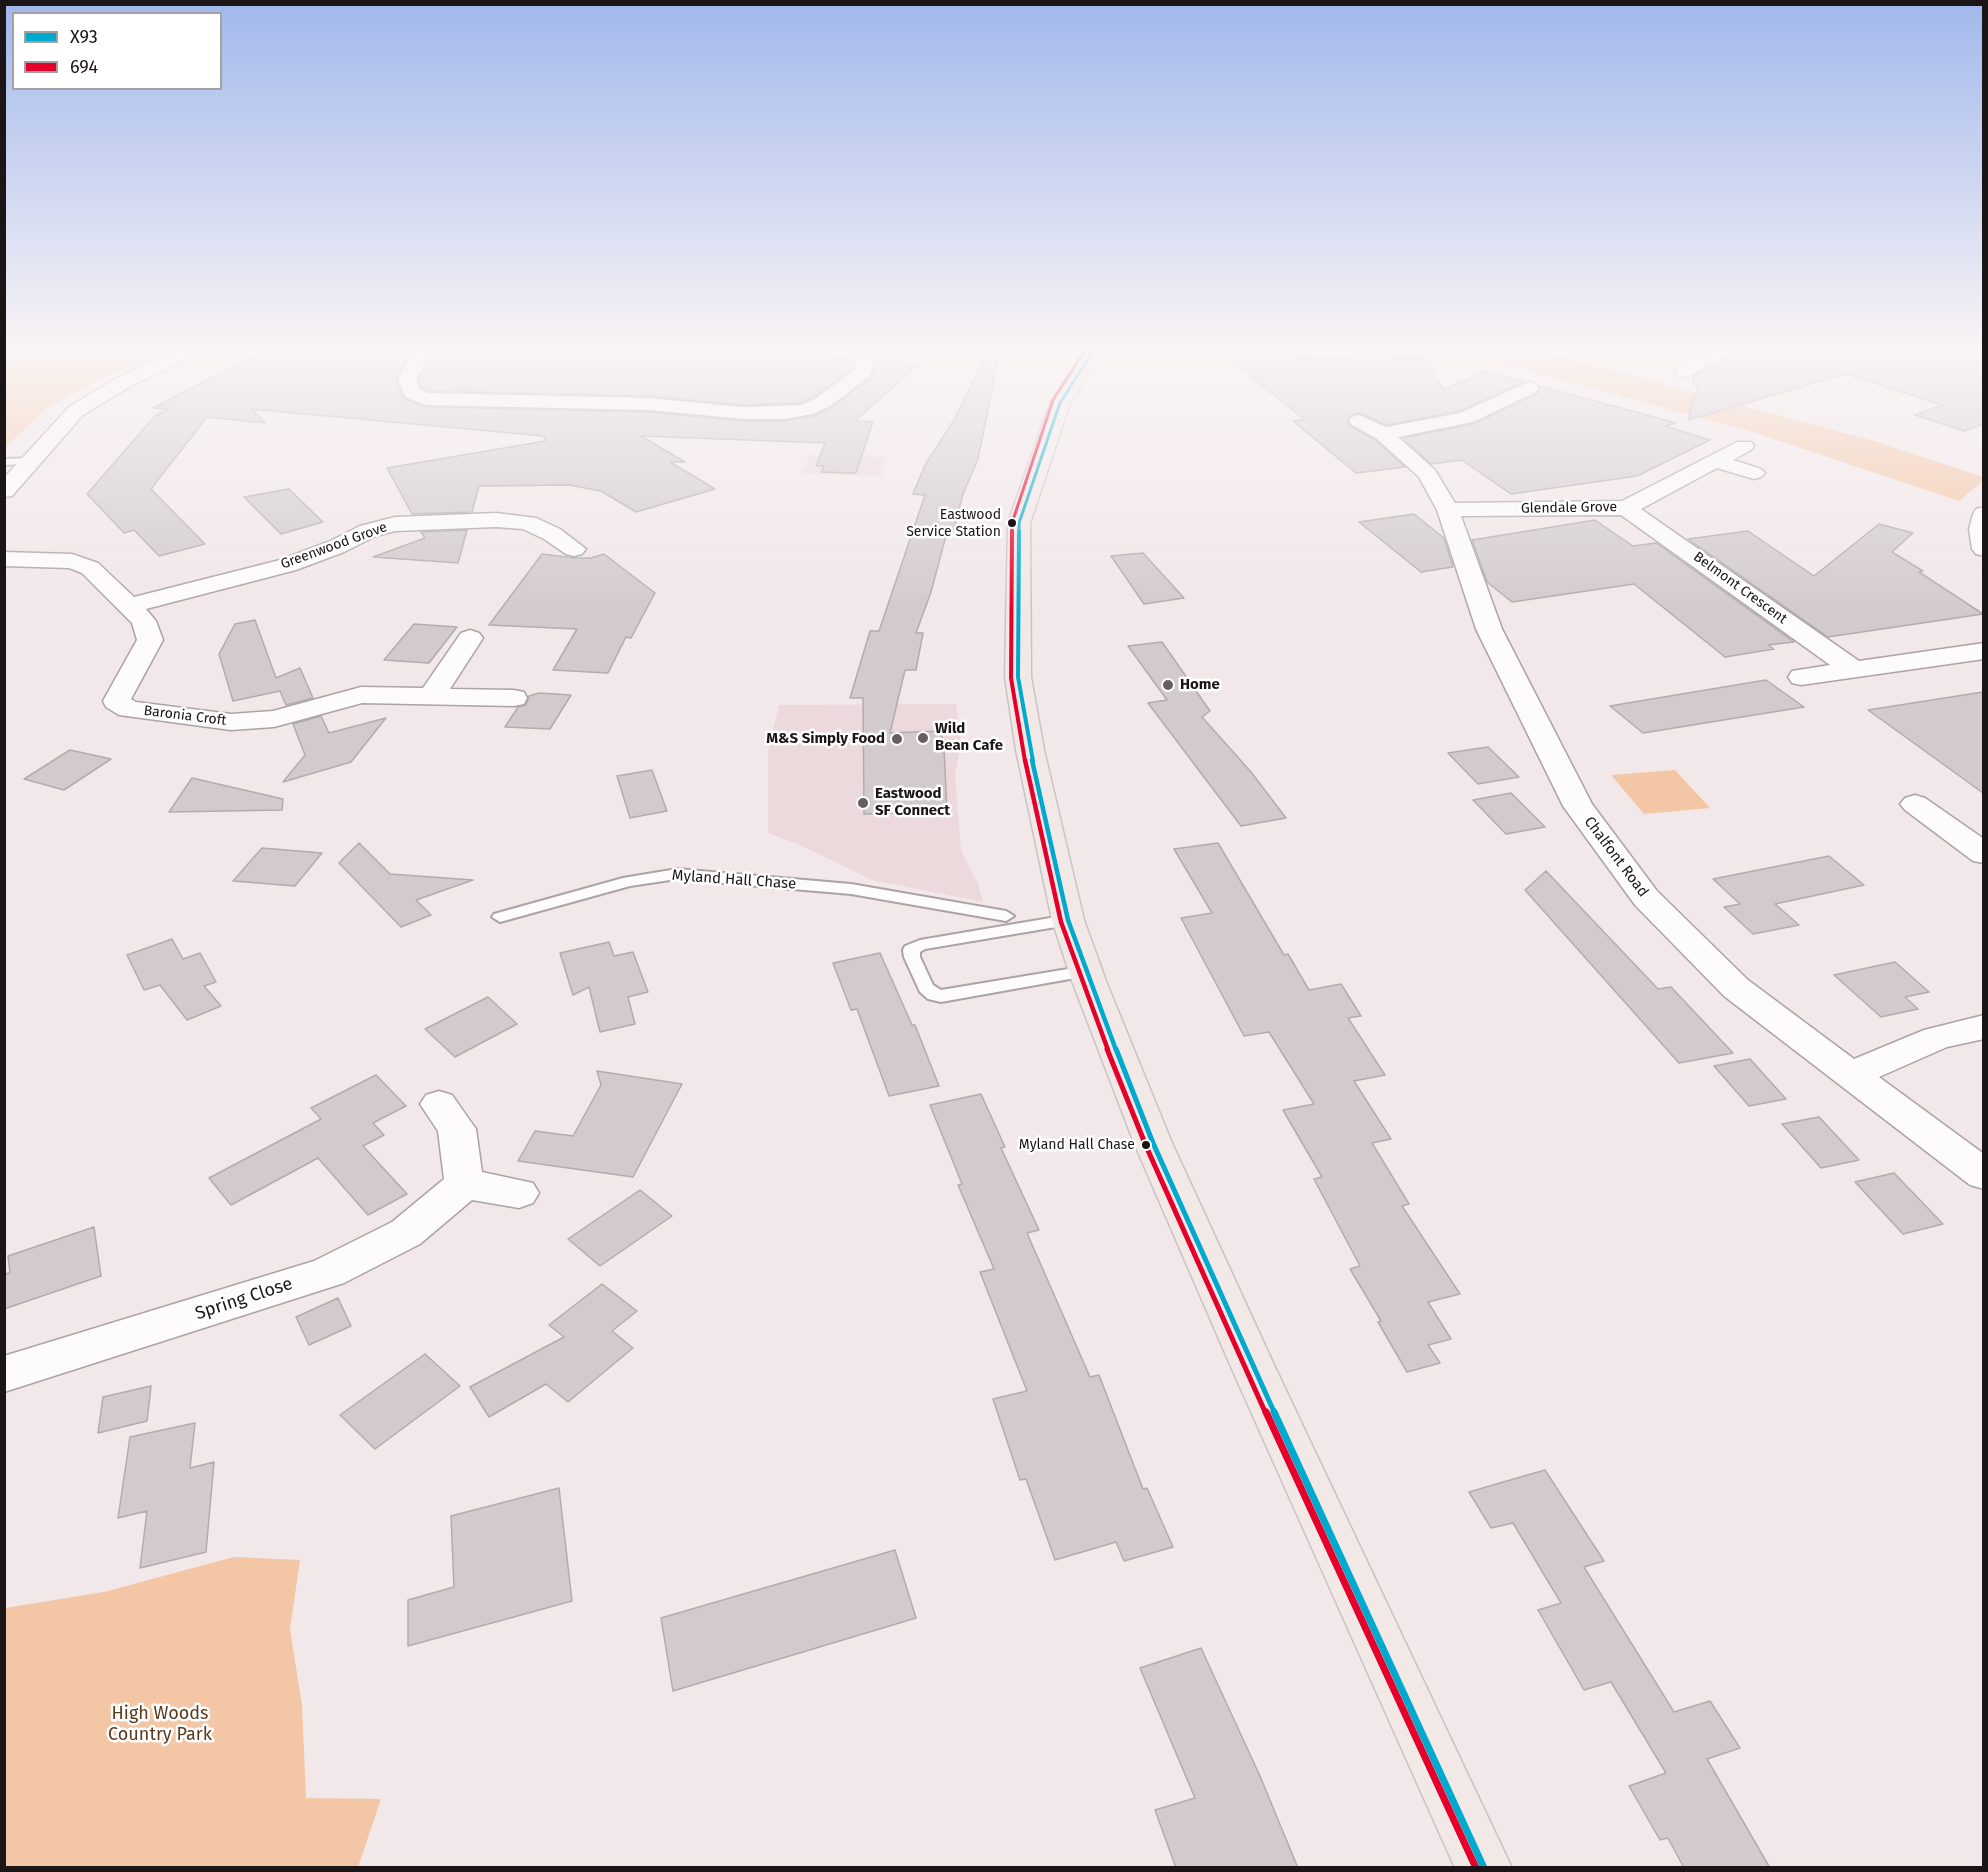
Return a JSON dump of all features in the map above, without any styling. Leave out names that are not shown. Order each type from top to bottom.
[{"type":"main road","points":[[1048,437],[1019,523],[1018,677],[1029,750],[1068,920],[1158,1154],[1253,1367],[1484,1868]]},
{"type":"street","points":[[4,491],[53,437]]},
{"type":"street","name":"Chalfont Road","points":[[1384,437],[1428,474],[1448,510],[1489,629],[1578,806],[1646,898],[1736,987],[1983,1175]]},
{"type":"street","name":"Glendale Grove","points":[[1448,510],[1626,508],[1744,446]]},
{"type":"street","points":[[1715,461],[1754,473]]},
{"type":"street","name":"Belmont Crescent","points":[[1626,508],[1853,669]]},
{"type":"street","points":[[1983,514],[1980,529],[1983,549]]},
{"type":"street","name":"Greenwood Grove","points":[[129,606],[288,565],[336,547],[368,531],[394,524],[496,520],[528,523],[552,534],[574,549]]},
{"type":"street","name":"Baronia Croft","points":[[4,559],[72,561],[90,568],[144,621],[150,640],[116,701],[129,709],[231,722],[274,718],[361,695],[514,698]]},
{"type":"street","points":[[432,695],[470,638]]},
{"type":"street","points":[[1801,677],[1983,651]]},
{"type":"street","points":[[1916,804],[1983,854]]},
{"type":"street","points":[[1849,1074],[1936,1038],[1983,1027]]},
{"type":"street","points":[[439,1104],[457,1129],[464,1184],[519,1193]]},
{"type":"street","name":"Spring Close","points":[[4,1374],[329,1272],[406,1233],[464,1184]]},
{"type":"lane","points":[[4,462],[34,460]]},
{"type":"lane","name":"Myland Hall Chase","points":[[500,917],[629,881],[677,874],[851,889],[1006,916]]},
{"type":"lane","points":[[1068,920],[920,945],[911,950],[911,953],[926,988],[934,995],[941,996],[1086,971]]},
{"type":"shaded area","points":[[810,455],[886,457],[881,477],[801,473]]},
{"type":"shaded area","name":"Eastwood SF Connect","points":[[956,704],[961,744],[955,774],[961,851],[978,884],[983,902],[872,880],[798,844],[768,833],[768,751],[779,705]]},
{"type":"green space","points":[[5,437],[16,437],[5,448]]},
{"type":"green space","points":[[1769,437],[1860,437],[1983,477],[1983,481],[1959,501]]},
{"type":"green space","points":[[1675,770],[1710,808],[1644,814],[1611,775]]},
{"type":"green space","name":"High Woods Country Park","points":[[234,1557],[300,1560],[290,1629],[302,1706],[306,1798],[381,1799],[358,1867],[5,1867],[5,1608],[104,1592]]},
{"type":"building","points":[[136,437],[191,437],[151,489],[205,544],[159,556],[134,530],[124,533],[87,494]]},
{"type":"building","points":[[544,437],[643,437],[685,462],[670,462],[715,489],[636,512],[601,491],[569,485],[479,486],[472,512],[412,514],[387,468],[545,441]]},
{"type":"building","points":[[677,437],[868,437],[856,473],[821,472],[824,466],[816,466],[825,443]]},
{"type":"building","points":[[943,437],[982,437],[978,459],[963,494],[953,532],[947,532],[931,592],[916,633],[923,633],[916,670],[905,670],[890,733],[941,731],[947,812],[864,814],[863,698],[850,698],[870,631],[879,631],[925,495],[913,494],[925,465]]},
{"type":"building","points":[[1313,437],[1370,437],[1405,467],[1356,473]]},
{"type":"building","points":[[1702,437],[1710,440],[1637,476],[1511,494],[1462,460],[1431,464],[1403,438]]},
{"type":"building","points":[[289,489],[323,522],[281,534],[244,497]]},
{"type":"building","points":[[1414,514],[1444,538],[1453,567],[1421,572],[1359,522]]},
{"type":"building","points":[[1595,520],[1633,546],[1656,543],[1794,642],[1768,645],[1774,649],[1725,657],[1634,584],[1512,602],[1487,582],[1472,540]]},
{"type":"building","points":[[1879,524],[1913,533],[1892,552],[1983,614],[1828,637],[1688,539],[1748,531],[1814,576]]},
{"type":"building","points":[[467,530],[458,563],[373,557],[425,538],[421,532]]},
{"type":"building","points":[[1143,553],[1184,598],[1144,604],[1111,556]]},
{"type":"building","points":[[542,554],[591,558],[604,554],[655,593],[631,638],[626,637],[608,673],[553,670],[577,629],[489,625]]},
{"type":"building","points":[[255,620],[276,678],[300,668],[313,698],[286,705],[280,691],[233,701],[219,654],[235,624]]},
{"type":"building","points":[[414,624],[457,627],[429,663],[384,660]]},
{"type":"building","points":[[1162,642],[1210,711],[1202,717],[1251,772],[1286,818],[1241,826],[1148,703],[1167,700],[1128,646]]},
{"type":"building","points":[[1766,680],[1804,707],[1643,733],[1610,706]]},
{"type":"building","points":[[1983,692],[1983,793],[1868,710]]},
{"type":"building","points":[[539,693],[571,695],[550,729],[505,727],[518,707],[526,705],[529,696]]},
{"type":"building","points":[[321,716],[329,733],[386,718],[351,762],[283,782],[305,755],[293,724]]},
{"type":"building","points":[[1488,747],[1519,777],[1478,784],[1448,753]]},
{"type":"building","points":[[70,750],[111,759],[64,790],[24,779]]},
{"type":"building","points":[[652,770],[667,811],[630,818],[617,776]]},
{"type":"building","points":[[192,778],[283,799],[282,810],[169,812]]},
{"type":"building","points":[[1511,793],[1545,827],[1506,834],[1473,800]]},
{"type":"building","points":[[359,843],[390,874],[473,880],[416,900],[431,915],[401,927],[339,863]]},
{"type":"building","points":[[1218,843],[1284,955],[1288,954],[1309,990],[1341,984],[1361,1016],[1348,1018],[1385,1075],[1354,1081],[1391,1139],[1372,1143],[1409,1204],[1402,1206],[1460,1294],[1428,1302],[1451,1339],[1428,1345],[1440,1363],[1407,1372],[1378,1322],[1381,1321],[1350,1269],[1360,1266],[1314,1179],[1322,1177],[1283,1110],[1314,1104],[1269,1032],[1244,1036],[1181,918],[1212,913],[1174,849]]},
{"type":"building","points":[[262,848],[322,853],[295,886],[233,881]]},
{"type":"building","points":[[1829,856],[1864,885],[1775,904],[1799,925],[1753,934],[1724,907],[1740,904],[1713,879]]},
{"type":"building","points":[[1546,871],[1658,989],[1671,987],[1733,1053],[1679,1063],[1525,890]]},
{"type":"building","points":[[172,939],[183,959],[200,953],[216,982],[204,986],[221,1006],[187,1020],[160,985],[144,990],[127,955]]},
{"type":"building","points":[[609,942],[614,956],[633,952],[648,992],[628,997],[635,1024],[600,1032],[589,987],[573,995],[560,953]]},
{"type":"building","points":[[880,953],[912,1025],[915,1025],[939,1086],[889,1096],[857,1009],[851,1010],[833,963]]},
{"type":"building","points":[[1895,962],[1929,992],[1905,997],[1918,1009],[1881,1017],[1834,975]]},
{"type":"building","points":[[488,997],[517,1024],[455,1057],[425,1029]]},
{"type":"building","points":[[1750,1059],[1786,1099],[1749,1106],[1714,1066]]},
{"type":"building","points":[[597,1071],[682,1084],[633,1177],[518,1161],[535,1131],[573,1136],[601,1085]]},
{"type":"building","points":[[376,1075],[406,1106],[373,1123],[384,1135],[363,1146],[407,1194],[368,1215],[318,1158],[231,1205],[209,1178],[321,1119],[311,1108]]},
{"type":"building","points":[[981,1094],[1005,1147],[1001,1148],[1039,1230],[1027,1233],[1090,1377],[1099,1375],[1143,1489],[1147,1488],[1173,1547],[1124,1561],[1116,1542],[1055,1560],[1026,1479],[1020,1480],[993,1399],[1027,1391],[980,1272],[994,1269],[958,1185],[962,1184],[930,1105]]},
{"type":"building","points":[[1819,1117],[1859,1160],[1821,1168],[1782,1124]]},
{"type":"building","points":[[1894,1173],[1943,1224],[1903,1234],[1855,1182]]},
{"type":"building","points":[[640,1190],[672,1216],[600,1266],[568,1239]]},
{"type":"building","points":[[94,1227],[101,1276],[4,1309],[4,1274],[10,1273],[8,1256]]},
{"type":"building","points":[[602,1284],[637,1311],[612,1331],[633,1348],[568,1402],[546,1384],[489,1417],[470,1387],[564,1337],[549,1325]]},
{"type":"building","points":[[338,1298],[351,1326],[309,1345],[296,1317]]},
{"type":"building","points":[[425,1354],[460,1386],[375,1449],[340,1415]]},
{"type":"building","points":[[151,1386],[147,1421],[98,1433],[103,1397]]},
{"type":"building","points":[[195,1423],[190,1468],[214,1462],[206,1552],[140,1568],[147,1511],[118,1518],[130,1437]]},
{"type":"building","points":[[1545,1470],[1604,1561],[1584,1567],[1674,1712],[1710,1701],[1740,1748],[1707,1759],[1770,1868],[1684,1868],[1668,1838],[1660,1840],[1629,1786],[1666,1773],[1611,1682],[1584,1690],[1538,1610],[1561,1603],[1513,1523],[1491,1528],[1469,1492]]},
{"type":"building","points":[[559,1488],[572,1601],[408,1646],[408,1600],[454,1587],[451,1516]]},
{"type":"building","points":[[895,1550],[916,1618],[673,1691],[661,1618]]},
{"type":"building","points":[[1201,1648],[1260,1776],[1298,1868],[1176,1868],[1155,1810],[1195,1798],[1140,1668]]},
{"type":"transit line","name":"694","points":[[1041,437],[1012,523],[1011,678],[1023,752],[1061,922],[1082,984],[1146,1146],[1246,1370],[1476,1868]]},
{"type":"transit line","name":"X93","points":[[1048,437],[1019,523],[1018,677],[1030,750],[1068,920],[1089,981],[1153,1143],[1253,1367],[1484,1868]]},
{"type":"place","name":"Eastwood Service Station","points":[[1012,523]]},
{"type":"place","name":"Home","points":[[1168,685]]},
{"type":"place","name":"Wild Bean Cafe","points":[[923,738]]},
{"type":"place","name":"M&S Simply Food","points":[[897,739]]},
{"type":"place","name":"Eastwood SF Connect","points":[[863,803]]},
{"type":"place","name":"Myland Hall Chase","points":[[1146,1145]]}]
